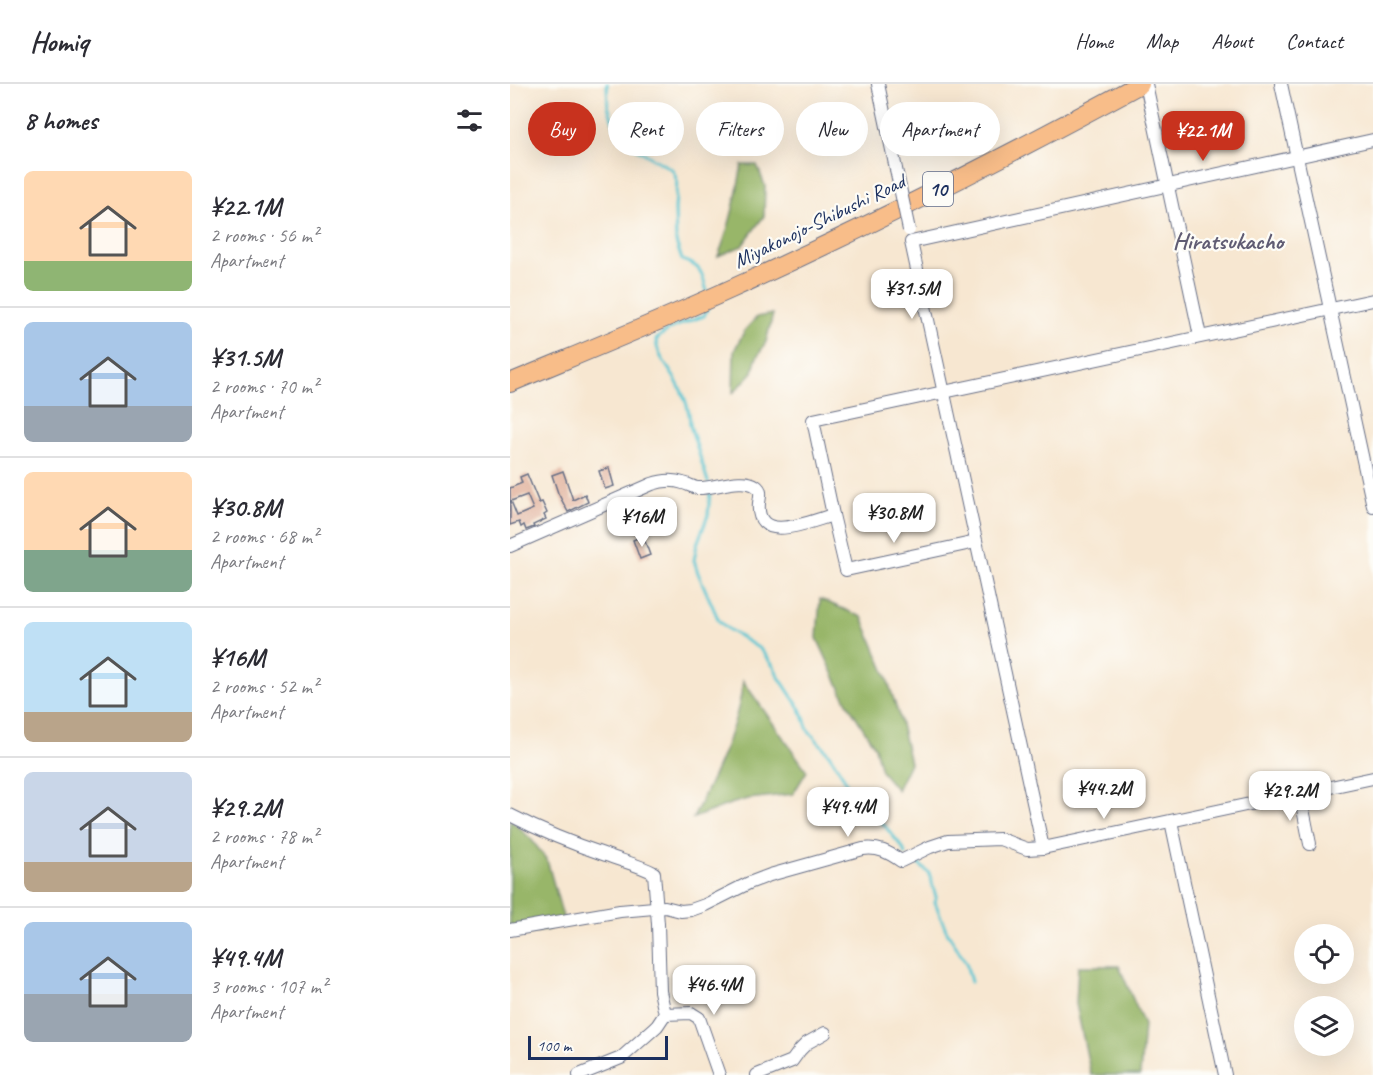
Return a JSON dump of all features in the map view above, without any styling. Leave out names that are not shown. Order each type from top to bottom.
[{"type":"highway","name":"Miyakonojo-Shibushi Road","points":[[510,383],[732,288],[974,171],[1140,84]]},
{"type":"street","points":[[878,84],[1043,848]]},
{"type":"street","points":[[1146,84],[1200,336]]},
{"type":"street","points":[[1281,84],[1373,506]]},
{"type":"street","points":[[910,236],[1169,185],[1373,140]]},
{"type":"street","points":[[976,542],[846,570],[813,420],[1373,300]]},
{"type":"street","points":[[510,546],[666,480],[695,488],[742,482],[753,484],[759,487],[760,517],[764,524],[774,528],[787,528],[833,514]]},
{"type":"street","points":[[510,930],[620,911],[657,907],[681,911],[691,910],[770,875],[863,849],[872,848],[888,852],[901,861],[930,847],[955,841],[1000,839],[1027,849],[1043,848],[1373,778]]},
{"type":"street","points":[[1300,794],[1310,844]]},
{"type":"street","points":[[510,815],[556,837],[654,873],[660,991],[665,1014],[657,1026],[621,1058],[579,1075]]},
{"type":"street","points":[[1171,821],[1225,1075]]},
{"type":"street","points":[[665,1014],[691,1013],[699,1018],[719,1075]]},
{"type":"street","points":[[757,1075],[792,1061],[807,1043],[825,1033]]},
{"type":"green space","points":[[742,165],[757,165],[765,186],[764,216],[742,246],[718,256],[729,223]]},
{"type":"green space","points":[[773,314],[766,342],[756,359],[753,372],[733,393],[734,351],[745,330],[757,317]]},
{"type":"green space","points":[[820,599],[862,617],[886,675],[910,763],[897,790],[881,771],[875,747],[846,701],[817,638]]},
{"type":"green space","points":[[743,681],[807,771],[793,794],[748,799],[693,818],[731,733]]},
{"type":"green space","points":[[510,821],[531,839],[547,860],[563,917],[547,930],[510,936]]},
{"type":"green space","points":[[1078,966],[1119,966],[1144,1025],[1140,1075],[1091,1075],[1076,1004]]},
{"type":"building","points":[[609,468],[614,486],[605,489],[599,471]]},
{"type":"building","points":[[563,471],[573,500],[585,494],[588,502],[568,512],[552,475]]},
{"type":"building","points":[[527,474],[539,503],[542,502],[547,513],[544,515],[546,519],[526,530],[519,522],[510,525],[510,488],[522,483],[520,477]],"holes":[[[527,495],[533,509],[517,516],[511,501]]]},
{"type":"building","points":[[636,500],[642,515],[630,520],[624,505]]},
{"type":"building","points":[[651,520],[654,527],[642,532],[639,524]]},
{"type":"building","points":[[643,536],[650,555],[640,559],[633,540]]},
{"type":"waterway","points":[[607,84],[608,106],[617,133],[625,142],[673,170],[677,181],[676,242],[682,260],[694,265],[700,271],[707,292]]},
{"type":"waterway","points":[[708,307],[704,316],[672,328],[656,340],[661,356],[684,397],[690,425],[708,482]]},
{"type":"waterway","points":[[710,492],[708,515],[697,544],[694,560],[719,621],[760,649],[795,700],[808,730],[829,754],[843,776],[854,800],[884,825],[903,848],[905,854]]},
{"type":"waterway","points":[[916,862],[929,873],[936,897],[935,902],[946,930],[966,963],[971,982]]},
{"type":"district","name":"Hiratsukacho","points":[[1228,241]]}]
